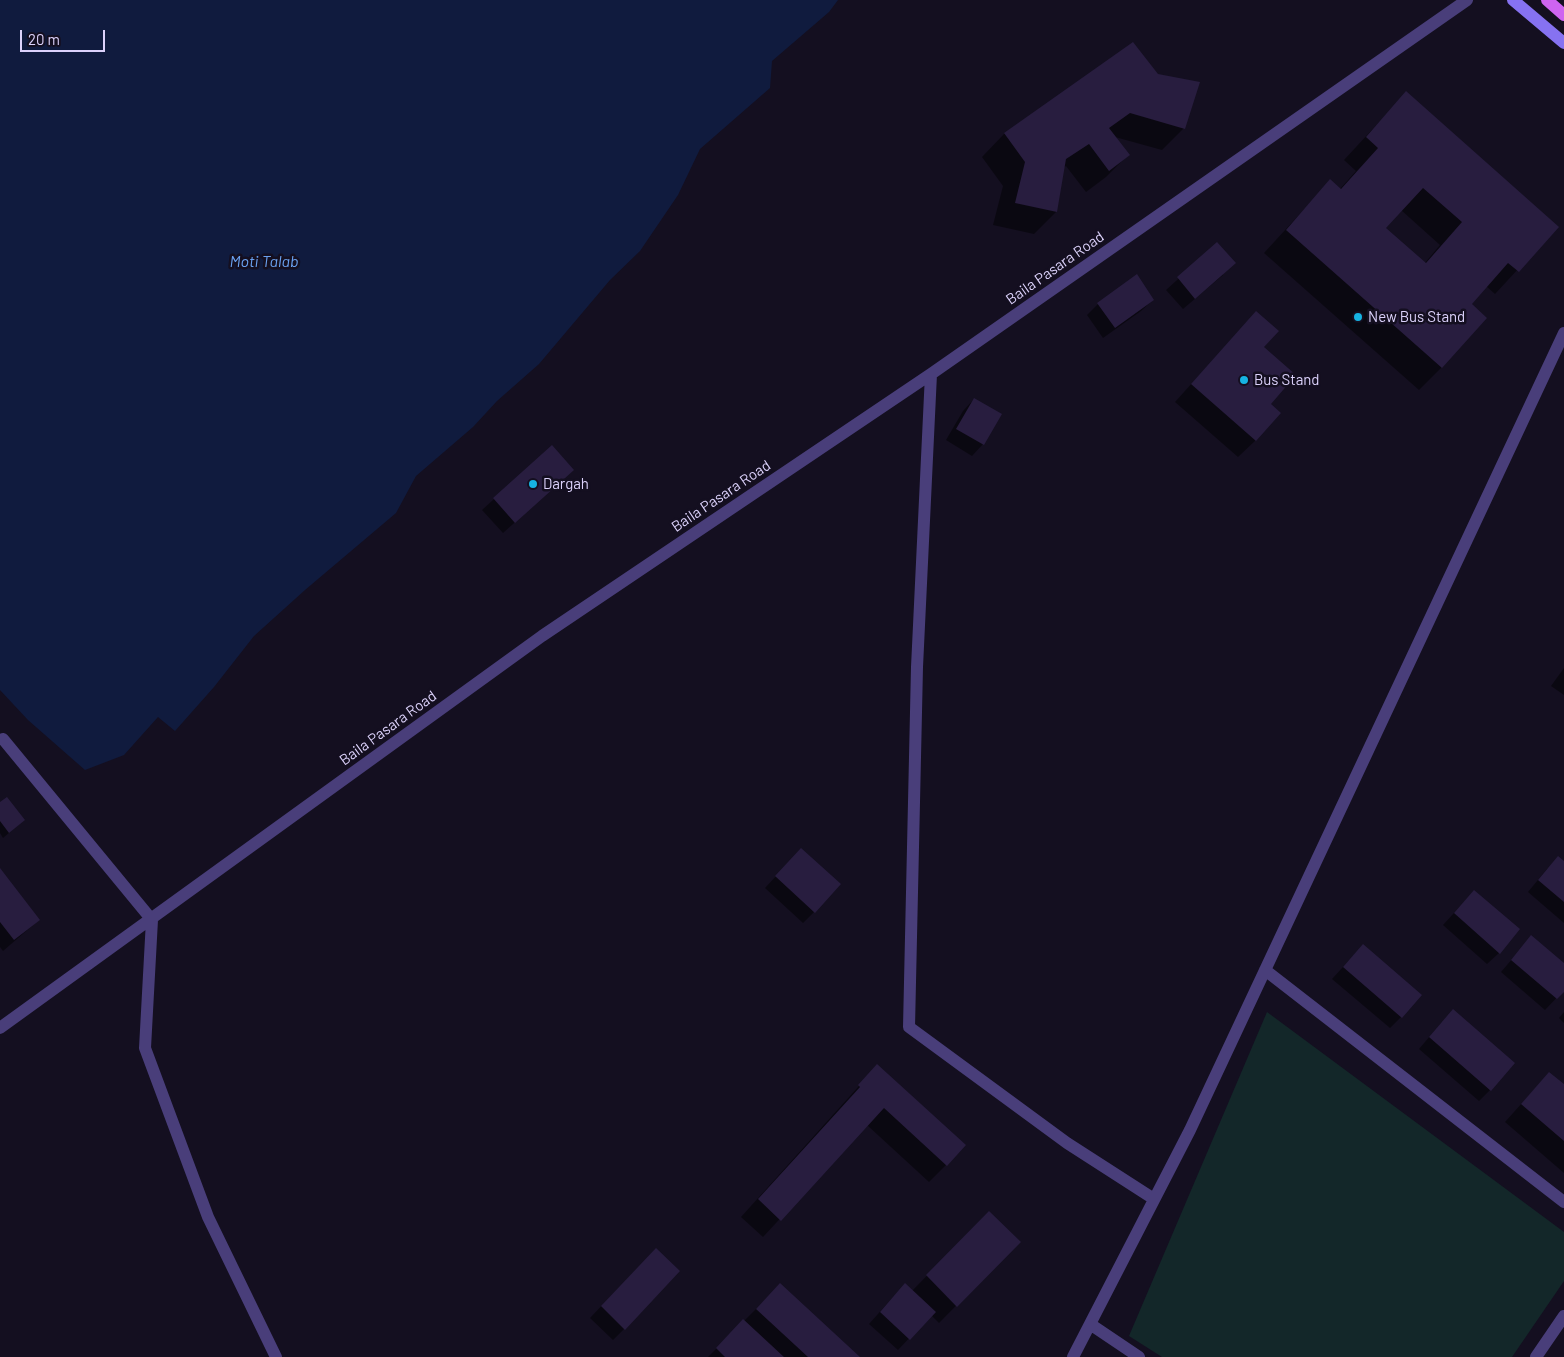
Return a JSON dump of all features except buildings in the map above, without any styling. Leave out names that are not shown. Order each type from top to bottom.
[{"type":"main road","points":[[1547,0],[1564,15]]},
{"type":"street","name":"Baila Pasara Road","points":[[0,1028],[152,920],[542,636],[932,374],[1467,0]]},
{"type":"street","points":[[1513,0],[1564,43]]},
{"type":"street","points":[[1073,1357],[1190,1130],[1564,333]]},
{"type":"street","points":[[932,374],[917,667],[909,1027],[1067,1143],[1154,1199]]},
{"type":"street","points":[[1,739],[152,920],[145,1048],[208,1217],[276,1357]]},
{"type":"street","points":[[1265,970],[1564,1202]]},
{"type":"street","points":[[1536,1357],[1564,1316]]},
{"type":"street","points":[[1090,1324],[1139,1357]]},
{"type":"green space","points":[[1267,1012],[1564,1232],[1564,1281],[1512,1357],[1162,1357],[1129,1336]]},
{"type":"water","name":"Moti Talab","points":[[0,0],[838,0],[829,12],[772,61],[770,88],[700,149],[678,195],[640,251],[610,280],[539,364],[497,401],[473,427],[416,476],[396,513],[254,636],[214,687],[175,731],[158,717],[124,755],[85,770],[28,720],[0,690]]},
{"type":"place","name":"New Bus Stand","points":[[1358,317]]},
{"type":"place","name":"Bus Stand","points":[[1244,380]]},
{"type":"place","name":"Dargah","points":[[533,484]]}]
